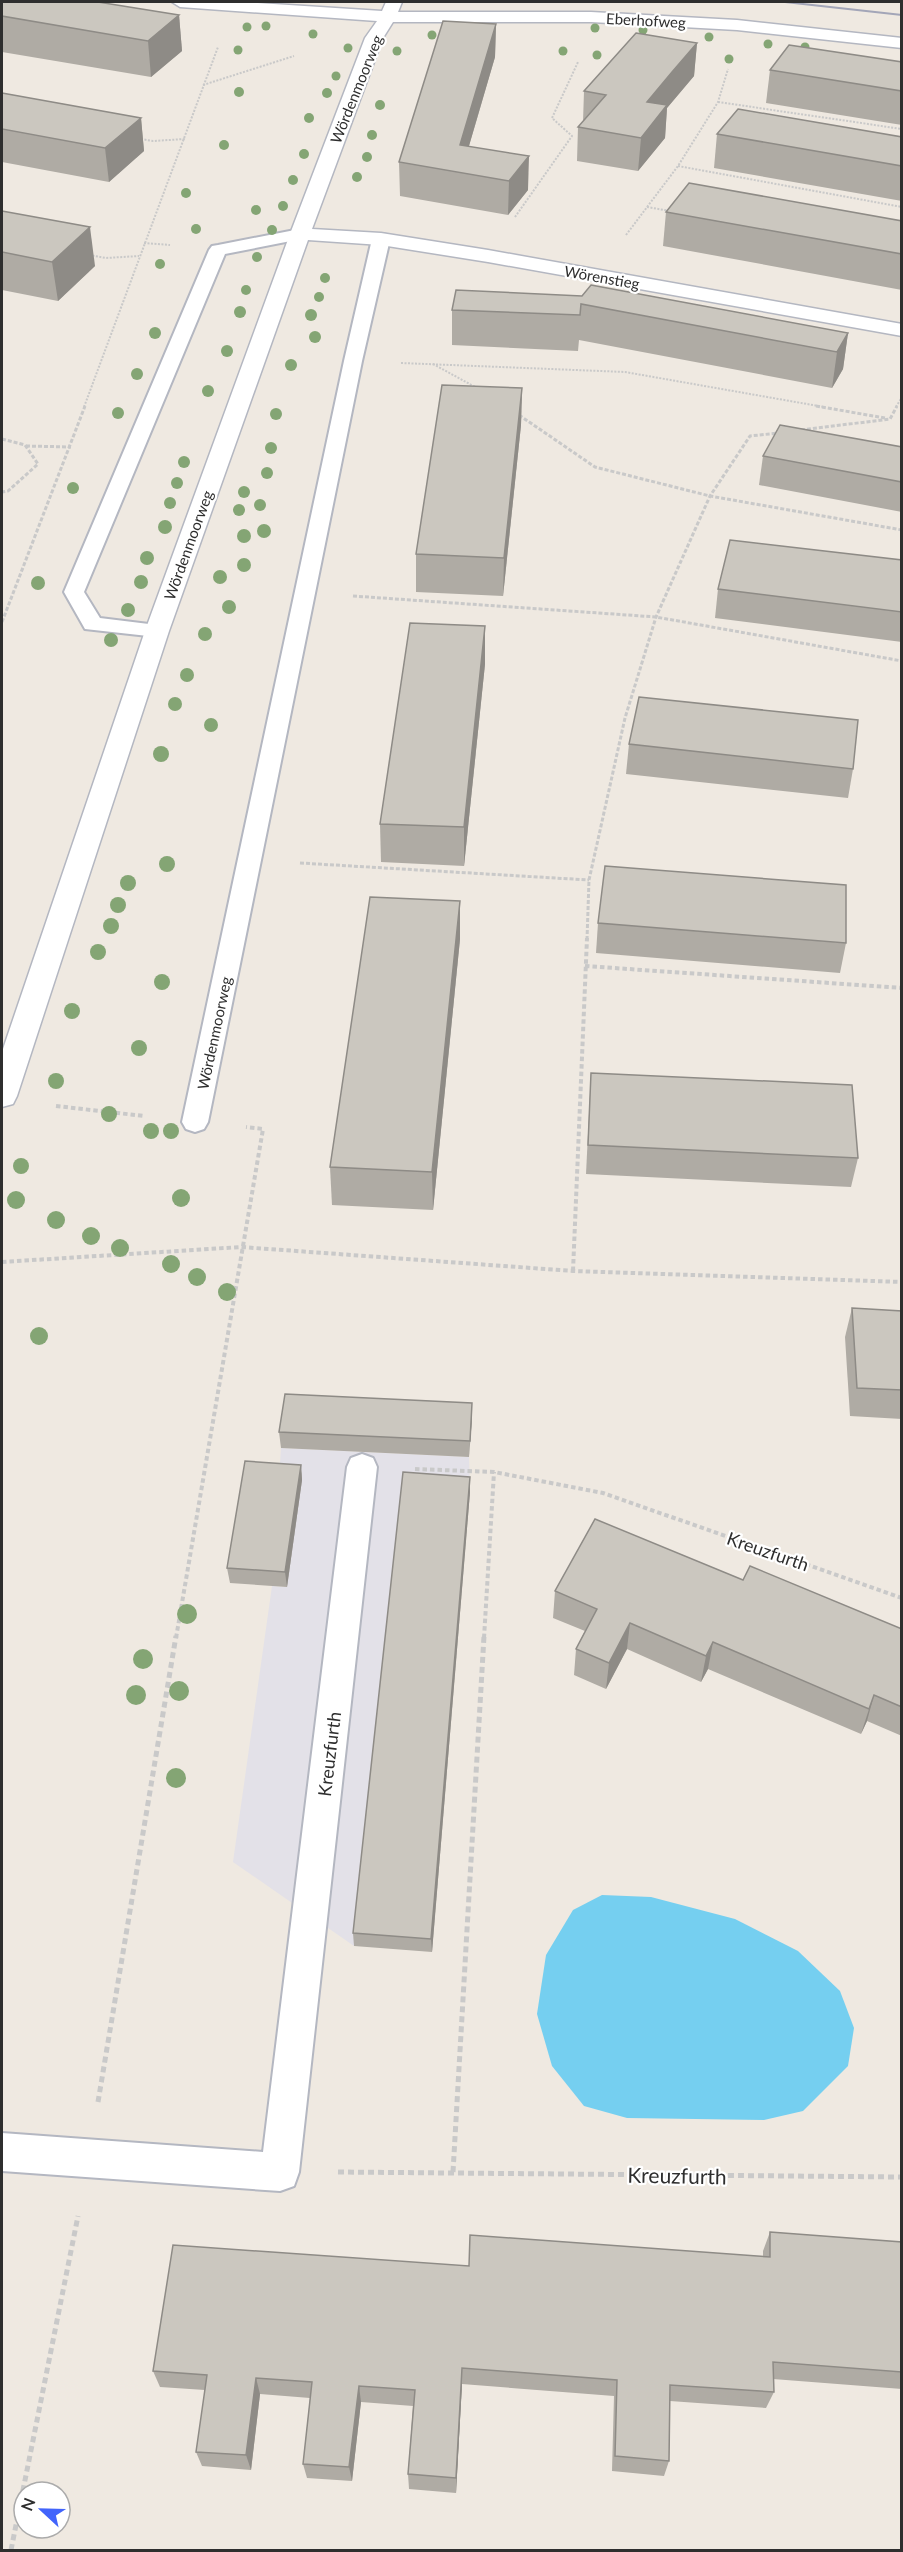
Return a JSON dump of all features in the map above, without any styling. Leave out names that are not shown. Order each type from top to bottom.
[{"type":"street","name":"Eberhofweg","points":[[180,2],[233,6],[391,9],[591,17],[737,25],[902,43]]},
{"type":"street","name":"Wördenmoorweg","points":[[2,1096],[158,631],[300,234],[374,38],[391,9]]},
{"type":"street","name":"Wörenstieg","points":[[300,234],[381,239],[488,256],[902,330]]},
{"type":"lane","points":[[158,631],[93,624],[74,592],[218,250],[300,234]]},
{"type":"lane","name":"Wördenmoorweg","points":[[195,1122],[251,860],[304,593],[381,239]]},
{"type":"lane","name":"Kreuzfurth","points":[[280,2172],[362,1467]]},
{"type":"lane","points":[[2,2152],[280,2172]]},
{"type":"path","points":[[2,622],[70,447],[233,6]]},
{"type":"path","points":[[488,256],[572,136],[552,118],[580,57]]},
{"type":"path","points":[[594,276],[678,166],[718,102],[730,63]]},
{"type":"path","points":[[718,102],[902,129]]},
{"type":"path","points":[[141,139],[185,139]]},
{"type":"path","points":[[678,166],[902,207]]},
{"type":"path","points":[[647,207],[670,211]]},
{"type":"path","points":[[83,253],[106,258],[139,256]]},
{"type":"path","points":[[353,361],[625,372],[890,419]]},
{"type":"path","points":[[433,364],[478,388]]},
{"type":"path","points":[[890,419],[902,397]]},
{"type":"path","points":[[515,412],[595,467],[710,496],[902,530]]},
{"type":"path","points":[[797,430],[890,419]]},
{"type":"path","points":[[573,1271],[589,880],[626,718],[656,617],[710,496],[750,436],[785,432]]},
{"type":"path","points":[[2,440],[25,446],[70,447]]},
{"type":"path","points":[[2,492],[8,491],[38,464],[25,446]]},
{"type":"path","points":[[304,593],[656,617],[902,661]]},
{"type":"path","points":[[251,860],[589,880]]},
{"type":"path","points":[[585,966],[902,988]]},
{"type":"path","points":[[11,2550],[89,2159],[241,1247],[263,1129],[47,1105]]},
{"type":"path","points":[[2,1262],[241,1247],[573,1271],[902,1282]]},
{"type":"path","name":"Kreuzfurth","points":[[362,1467],[494,1472],[603,1493],[902,1598]]},
{"type":"path","points":[[453,2172],[494,1472]]},
{"type":"path","name":"Kreuzfurth","points":[[280,2172],[902,2177]]},
{"type":"shaded area","points":[[281,1448],[469,1457],[470,1492],[404,1488],[354,1946],[233,1862],[272,1586],[286,1587],[279,1478]]},
{"type":"water","points":[[602,1895],[651,1897],[735,1919],[798,1951],[840,1991],[854,2028],[848,2066],[803,2111],[764,2120],[627,2118],[584,2106],[552,2066],[537,2014],[546,1955],[573,1910]]},
{"type":"building","points":[[2,2],[98,2],[179,15],[148,41],[2,16]]},
{"type":"building","points":[[443,21],[496,24],[460,145],[529,156],[509,181],[399,162]]},
{"type":"building","points":[[636,33],[697,43],[647,102],[667,105],[641,138],[578,127],[606,95],[584,91]]},
{"type":"building","points":[[789,45],[902,62],[902,91],[770,70]]},
{"type":"building","points":[[2,93],[141,118],[105,148],[2,129]]},
{"type":"building","points":[[738,109],[902,137],[902,166],[717,134]]},
{"type":"building","points":[[689,183],[902,221],[902,254],[666,212]]},
{"type":"building","points":[[2,211],[90,227],[52,262],[2,252]]},
{"type":"building","points":[[591,285],[848,333],[837,352],[581,304],[580,315],[452,310],[456,290],[582,296]]},
{"type":"building","points":[[442,385],[522,388],[504,558],[416,554]]},
{"type":"building","points":[[780,425],[902,447],[902,482],[763,456]]},
{"type":"building","points":[[730,540],[902,560],[902,612],[718,589]]},
{"type":"building","points":[[410,623],[485,626],[464,827],[380,824]]},
{"type":"building","points":[[639,697],[858,720],[853,769],[629,744]]},
{"type":"building","points":[[605,866],[846,885],[846,943],[598,923]]},
{"type":"building","points":[[370,897],[460,901],[432,1172],[330,1167]]},
{"type":"building","points":[[591,1073],[852,1085],[858,1158],[588,1145]]},
{"type":"building","points":[[852,1308],[902,1311],[902,1390],[857,1388]]},
{"type":"building","points":[[285,1394],[472,1403],[470,1441],[279,1432]]},
{"type":"building","points":[[245,1461],[301,1465],[285,1572],[227,1568]]},
{"type":"building","points":[[403,1472],[470,1477],[431,1939],[353,1933]]},
{"type":"building","points":[[595,1519],[743,1580],[750,1566],[902,1629],[902,1707],[874,1695],[869,1709],[713,1642],[706,1656],[630,1623],[609,1663],[576,1649],[597,1609],[555,1591]]},
{"type":"building","points":[[770,2232],[902,2242],[902,2372],[773,2362],[774,2392],[670,2385],[669,2461],[615,2456],[617,2380],[462,2368],[456,2478],[408,2474],[415,2390],[359,2386],[349,2467],[303,2464],[312,2382],[256,2378],[246,2455],[196,2452],[207,2375],[153,2371],[173,2245],[469,2266],[470,2235],[770,2257]]},
{"type":"railway","points":[[785,2],[902,15]]}]
